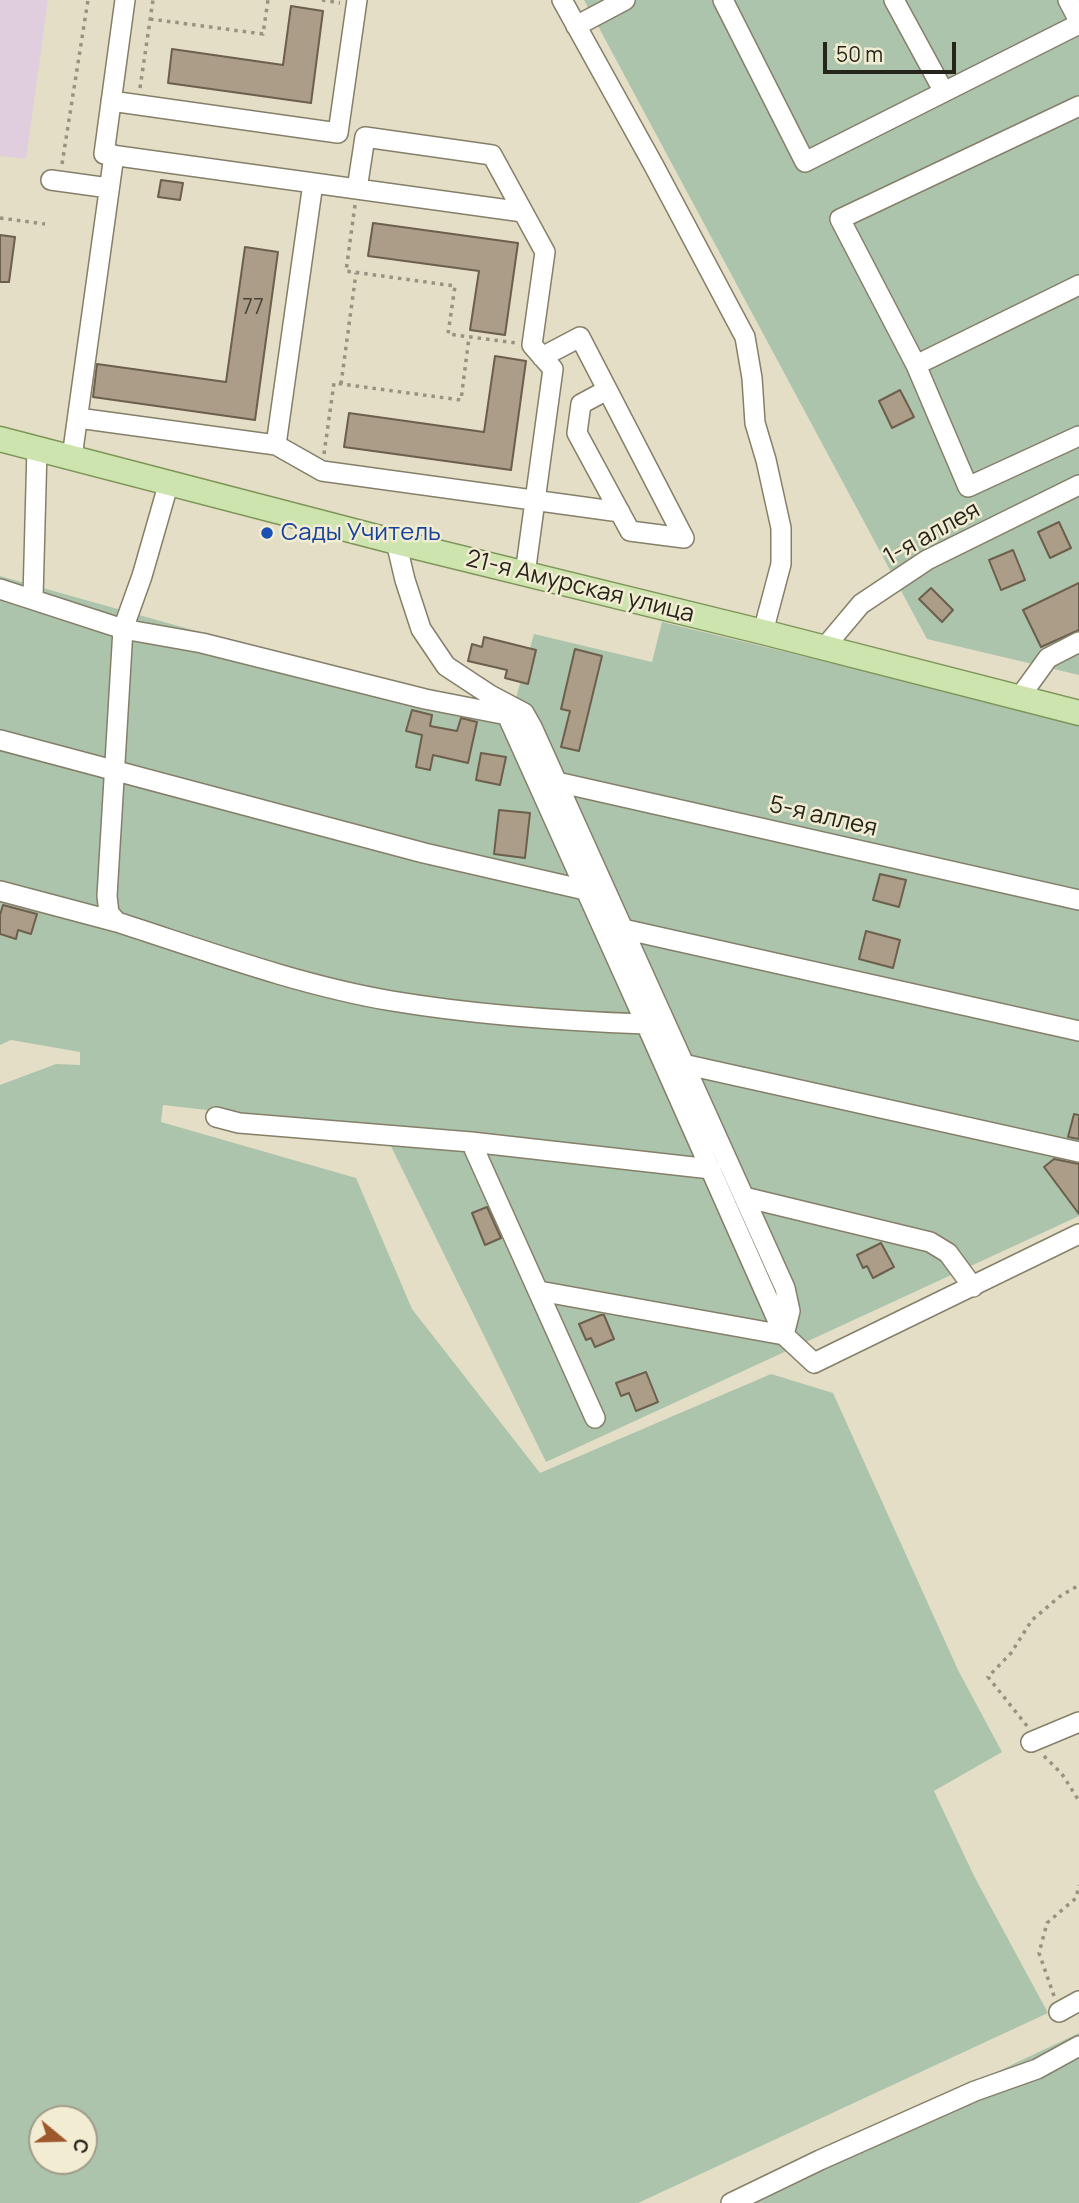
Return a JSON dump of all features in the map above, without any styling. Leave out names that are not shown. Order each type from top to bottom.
[{"type":"main road","name":"21-я Амурская улица","points":[[0,439],[396,542],[1079,713]]},
{"type":"street","points":[[125,0],[104,154],[523,212]]},
{"type":"street","points":[[111,101],[338,133],[357,0]]},
{"type":"street","points":[[562,0],[745,337],[752,378],[755,422],[781,528],[782,564],[763,632]]},
{"type":"street","points":[[576,26],[625,0]]},
{"type":"street","points":[[723,0],[805,162],[1079,22],[1068,0]]},
{"type":"street","points":[[894,0],[944,92]]},
{"type":"street","points":[[1079,106],[840,219],[916,365],[968,487],[1079,436]]},
{"type":"street","points":[[357,189],[365,137],[492,155],[545,252],[537,351],[553,369],[525,573]]},
{"type":"street","points":[[72,457],[114,155]]},
{"type":"street","points":[[51,180],[109,188]]},
{"type":"street","points":[[276,445],[313,183]]},
{"type":"street","points":[[916,365],[1079,285]]},
{"type":"street","points":[[537,351],[580,337],[684,538],[630,531],[577,433],[581,404],[607,390]]},
{"type":"street","points":[[78,418],[276,445],[322,471],[620,512]]},
{"type":"street","points":[[33,598],[37,448]]},
{"type":"street","points":[[117,922],[109,913],[107,897],[123,629],[142,576],[169,482]]},
{"type":"street","name":"1-я аллея","points":[[824,648],[861,604],[928,560],[1079,485]]},
{"type":"street","points":[[396,542],[421,629],[446,666],[490,695],[524,713],[789,1301],[790,1311],[784,1335]]},
{"type":"street","points":[[0,589],[123,629],[202,643],[425,699],[507,715],[784,1335],[814,1363],[1079,1234]]},
{"type":"street","points":[[1019,698],[1048,658],[1079,642]]},
{"type":"street","points":[[0,740],[424,853],[585,890]]},
{"type":"street","name":"5-я аллея","points":[[557,782],[1079,900]]},
{"type":"street","points":[[0,891],[117,922],[280,975],[391,1001],[548,1021],[646,1024]]},
{"type":"street","points":[[623,929],[1079,1031]]},
{"type":"street","points":[[683,1064],[1079,1152]]},
{"type":"street","points":[[216,1117],[239,1123],[471,1142],[711,1169]]},
{"type":"street","points":[[471,1142],[595,1418]]},
{"type":"street","points":[[744,1197],[930,1242],[948,1253],[973,1287]]},
{"type":"street","points":[[539,1291],[784,1335]]},
{"type":"street","points":[[1031,1742],[1079,1722]]},
{"type":"street","points":[[1059,2012],[1079,2001]]},
{"type":"street","points":[[731,2203],[975,2091],[1037,2069],[1079,2046]]},
{"type":"path","points":[[51,180],[61,168],[65,152],[88,0]]},
{"type":"path","points":[[138,105],[153,0]]},
{"type":"path","points":[[150,19],[263,34],[268,0]]},
{"type":"path","points":[[357,189],[346,271],[455,286],[448,334],[537,351]]},
{"type":"path","points":[[0,218],[45,224]]},
{"type":"path","points":[[341,384],[356,273]]},
{"type":"path","points":[[322,471],[334,383],[461,400],[469,337]]},
{"type":"path","points":[[1079,1585],[1059,1597],[1032,1620],[1011,1653],[988,1677],[1029,1730],[1031,1742],[1062,1774],[1079,1801]]},
{"type":"path","points":[[1059,2012],[1040,1953],[1047,1923],[1076,1898],[1079,1885]]},
{"type":"shaded area","points":[[0,0],[48,0],[26,159],[0,156]]},
{"type":"green space","points":[[584,0],[1079,0],[1079,675],[927,639]]},
{"type":"green space","points":[[0,576],[510,719],[534,634],[652,662],[662,622],[1079,723],[1079,1216],[546,1462],[383,1130],[163,1105],[161,1122],[356,1178],[412,1309],[540,1473],[771,1374],[833,1393],[958,1670],[1002,1752],[934,1791],[974,1876],[1048,2013],[638,2203],[0,2203],[0,1085],[56,1064],[80,1065],[80,1052],[11,1040],[0,1045]]},
{"type":"green space","points":[[1079,2033],[1079,2203],[720,2203]]},
{"type":"building","points":[[291,6],[323,11],[311,103],[168,83],[172,49],[283,65]]},
{"type":"building","points":[[161,180],[183,183],[180,200],[158,197]]},
{"type":"building","points":[[373,223],[518,243],[505,335],[470,330],[479,271],[368,256]]},
{"type":"building","points":[[0,235],[15,237],[9,282],[0,282]]},
{"type":"building","points":[[245,247],[278,252],[255,420],[93,397],[97,364],[226,382]]},
{"type":"building","points":[[495,356],[526,361],[511,470],[344,447],[349,413],[484,432]]},
{"type":"building","points":[[900,390],[914,417],[892,428],[879,401]]},
{"type":"building","points":[[1059,522],[1071,548],[1050,558],[1038,532]]},
{"type":"building","points":[[1013,550],[1025,580],[1001,590],[989,560]]},
{"type":"building","points":[[1079,583],[1079,630],[1041,647],[1023,610]]},
{"type":"building","points":[[931,588],[953,610],[942,622],[919,599]]},
{"type":"building","points":[[484,637],[536,650],[528,684],[505,678],[507,670],[468,661],[472,644],[482,647]]},
{"type":"building","points":[[575,649],[602,656],[579,751],[561,747],[570,711],[561,709]]},
{"type":"building","points":[[412,710],[432,715],[430,726],[457,731],[461,718],[477,722],[468,763],[433,755],[430,770],[416,767],[422,735],[406,731]]},
{"type":"building","points":[[481,753],[506,757],[500,785],[476,780]]},
{"type":"building","points":[[499,810],[530,813],[525,858],[494,854]]},
{"type":"building","points":[[880,874],[906,880],[899,907],[873,900]]},
{"type":"building","points":[[3,905],[37,914],[31,934],[18,930],[16,939],[0,934]]},
{"type":"building","points":[[866,931],[900,940],[893,968],[859,959]]},
{"type":"building","points":[[1074,1114],[1079,1115],[1079,1139],[1068,1137]]},
{"type":"building","points":[[1054,1159],[1079,1164],[1079,1214],[1044,1167]]},
{"type":"building","points":[[487,1207],[501,1238],[485,1245],[472,1213]]},
{"type":"building","points":[[881,1243],[894,1267],[873,1278],[867,1266],[863,1268],[857,1255]]},
{"type":"building","points":[[604,1315],[614,1339],[595,1347],[591,1338],[586,1340],[579,1324]]},
{"type":"building","points":[[646,1372],[658,1402],[636,1411],[629,1393],[621,1396],[616,1383]]},
{"type":"place","name":"Сады Учитель","points":[[267,533]]}]
